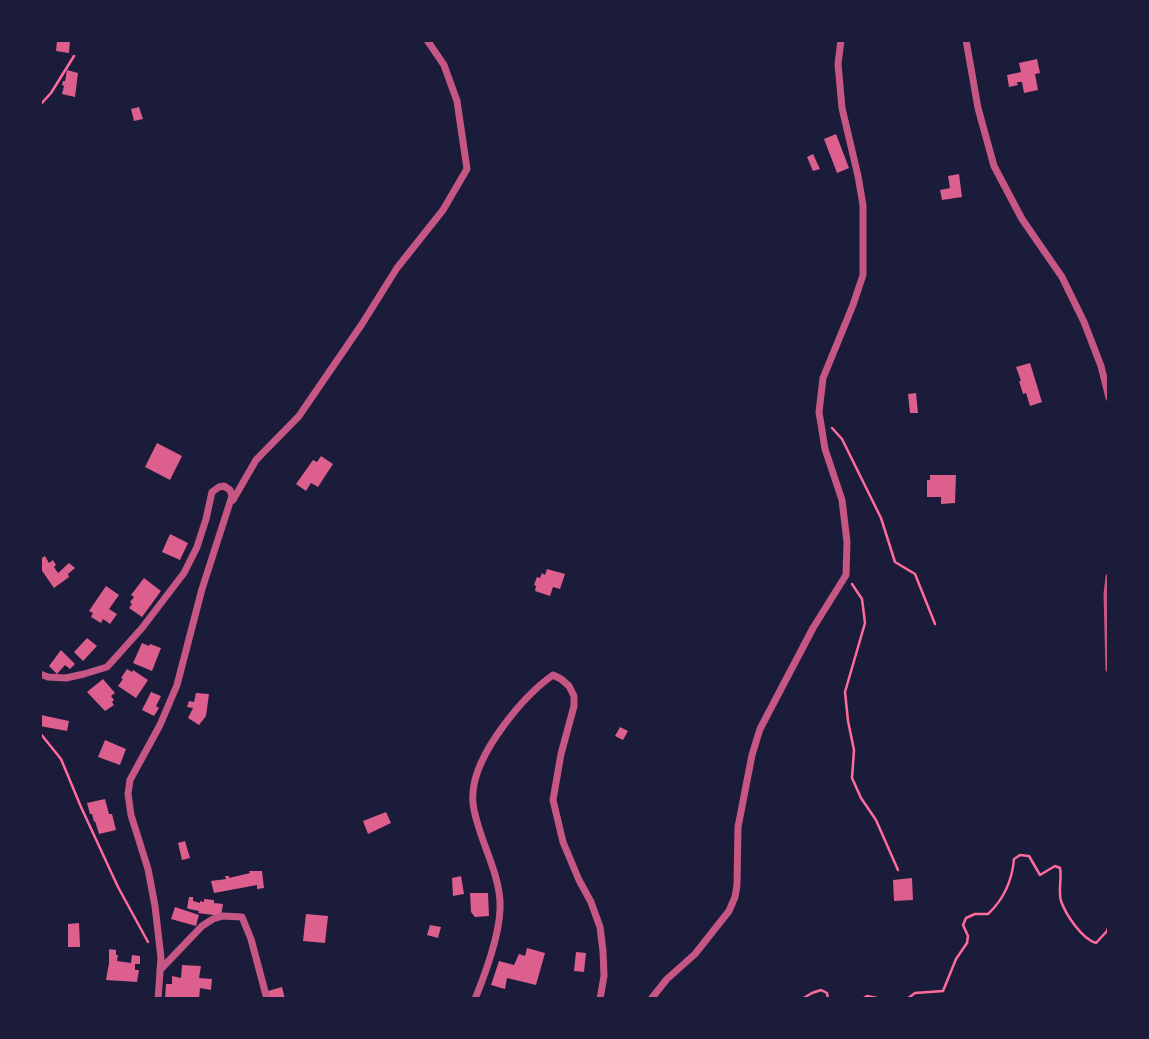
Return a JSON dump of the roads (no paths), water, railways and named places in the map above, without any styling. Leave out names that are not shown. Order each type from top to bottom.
[{"type":"street","points":[[229,506],[256,460],[299,416],[397,268],[443,210],[467,169],[457,101],[444,65],[427,40]]},
{"type":"street","points":[[651,999],[667,979],[695,954],[729,911],[737,885],[738,827],[752,755],[760,729],[813,628],[846,575],[847,542],[842,500],[825,449],[819,412],[823,378],[863,275],[863,205],[842,108],[838,64],[841,40]]},
{"type":"street","points":[[966,40],[978,108],[994,166],[1022,219],[1062,277],[1084,322],[1101,366],[1109,398]]},
{"type":"street","points":[[40,674],[66,678],[107,667],[142,628],[184,573],[197,547],[212,492],[224,486],[230,490],[232,496],[202,589],[177,685],[160,725],[130,780],[128,794],[131,815],[152,884],[161,958],[158,999]]},
{"type":"street","points":[[1109,577],[1109,669]]},
{"type":"street","points":[[475,999],[485,975],[496,934],[500,902],[488,853],[475,817],[472,792],[490,743],[535,691],[553,675],[569,686],[574,696],[553,800],[563,842],[600,927],[604,976],[600,999]]},
{"type":"street","points":[[160,970],[202,926],[223,916],[242,917],[251,939],[267,999]]}]
